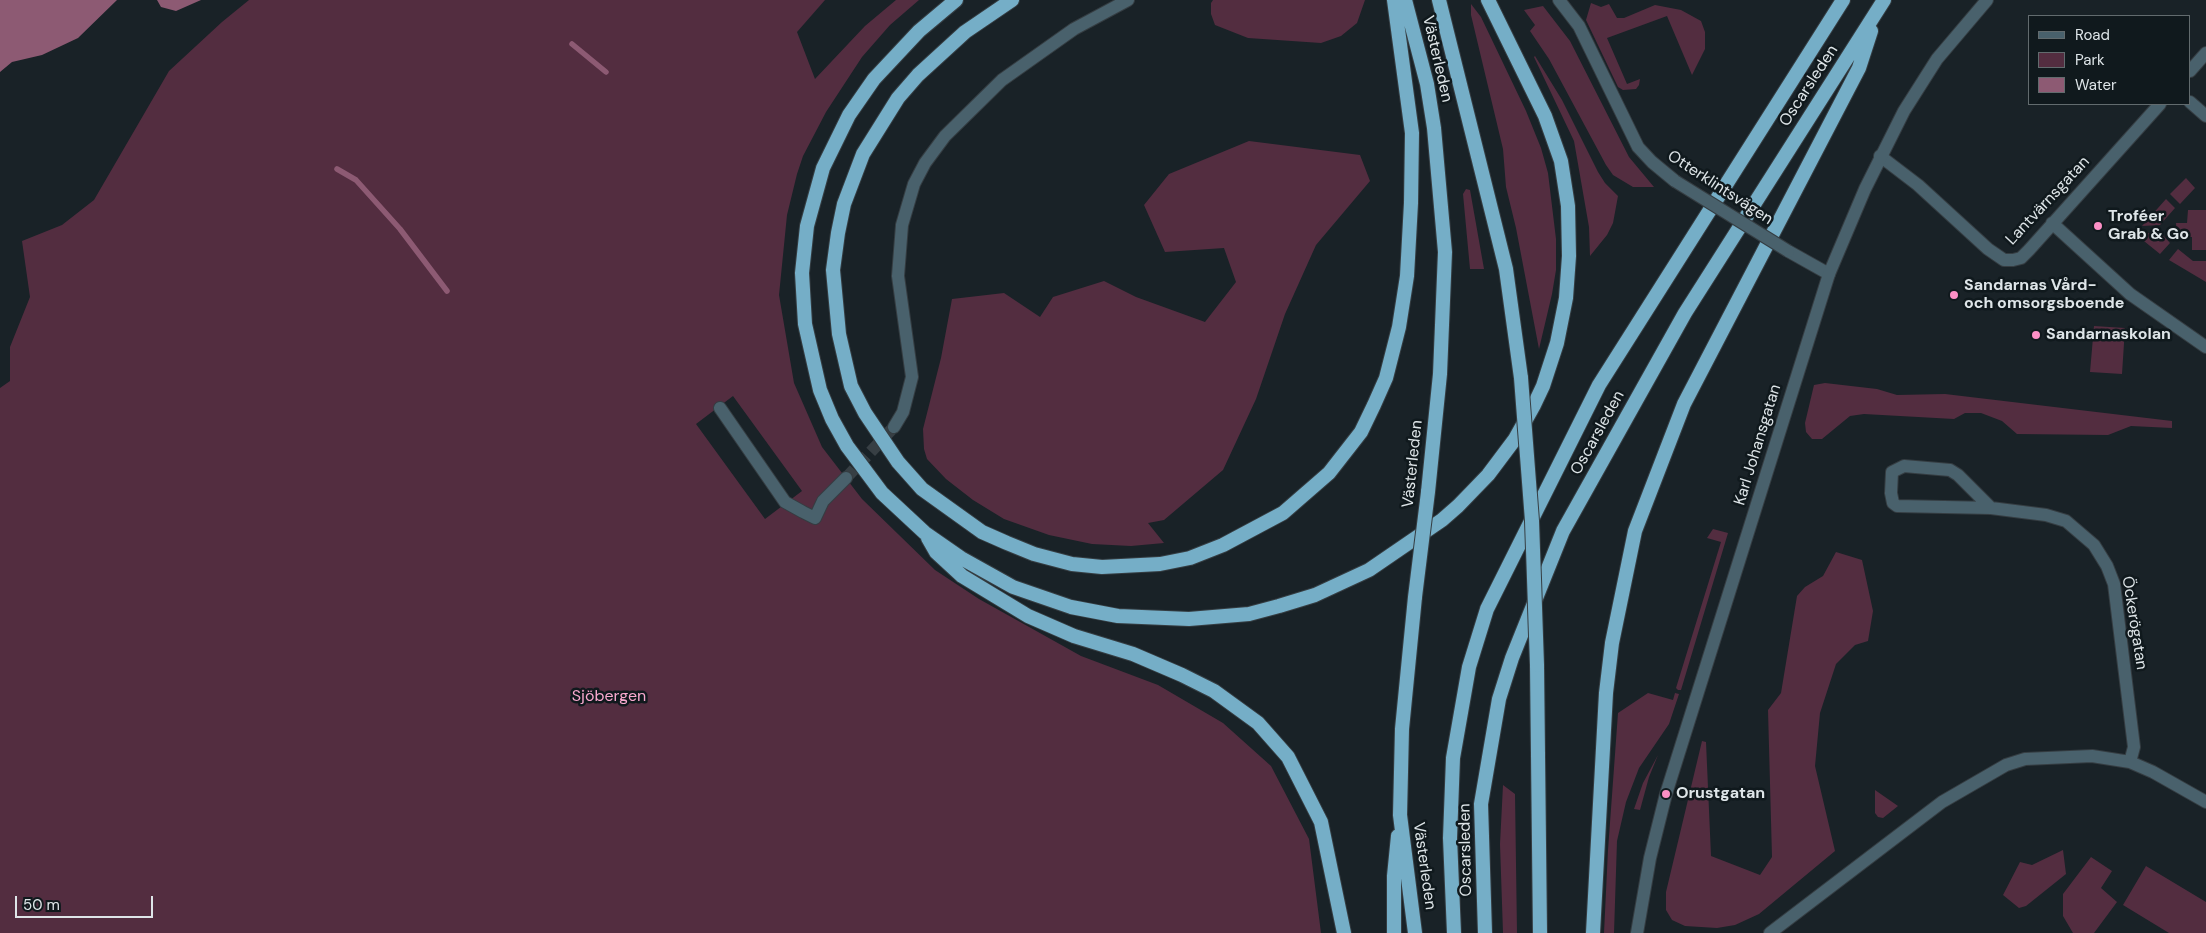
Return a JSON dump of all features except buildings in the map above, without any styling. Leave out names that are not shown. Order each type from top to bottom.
[{"type":"highway","points":[[956,0],[895,54],[849,115],[823,168],[812,205],[802,273],[805,324],[811,356],[832,419],[856,460],[882,493],[925,533],[990,575],[1040,598],[1071,607],[1118,616],[1189,619],[1249,614],[1315,595],[1368,570],[1442,520],[1488,475],[1515,438],[1544,386],[1557,343],[1566,298],[1568,206],[1561,161],[1545,116],[1488,0]]},
{"type":"highway","points":[[1012,0],[965,32],[939,54],[898,98],[878,126],[863,154],[844,204],[833,270],[836,309],[843,356],[851,386],[877,434],[922,489],[982,532],[1034,554],[1072,564],[1132,567],[1190,558],[1223,545],[1283,513],[1329,473],[1361,432],[1386,378],[1399,326],[1407,276],[1412,133],[1394,0]]},
{"type":"highway","name":"Västerleden","points":[[1405,0],[1434,128],[1445,252],[1440,374],[1402,729],[1400,815],[1415,933]]},
{"type":"highway","name":"Västerleden","points":[[1438,0],[1449,34],[1506,269],[1521,378],[1532,521],[1537,665],[1539,814]]},
{"type":"highway","name":"Oscarsleden","points":[[1454,933],[1450,838],[1453,758],[1469,668],[1487,609],[1599,385],[1844,0]]},
{"type":"highway","points":[[1593,933],[1607,683],[1621,594],[1635,531],[1684,404],[1859,68],[1881,6]]},
{"type":"highway","name":"Oscarsleden","points":[[1485,933],[1481,804],[1499,699],[1512,658],[1563,531],[1685,313],[1881,6]]},
{"type":"highway","points":[[925,533],[936,552],[962,576],[1028,616],[1074,636],[1133,654],[1214,691],[1258,724],[1288,758],[1321,822],[1344,933]]},
{"type":"highway","points":[[1539,814],[1540,933]]},
{"type":"highway","points":[[1539,814],[1548,933]]},
{"type":"highway","points":[[1394,933],[1394,876],[1400,815]]},
{"type":"street","points":[[894,427],[903,412],[912,377],[899,285],[899,248],[907,203],[921,170],[945,136],[1002,80],[1074,29],[1128,0]]},
{"type":"street","name":"Otterklintsvägen","points":[[1559,0],[1579,26],[1638,146],[1652,162],[1675,181],[1788,251],[1829,274]]},
{"type":"street","name":"Karl Johansgatan","points":[[1637,933],[1650,858],[1666,794],[1829,274],[1880,156],[1904,111],[1937,59],[1987,0]]},
{"type":"street","points":[[2191,70],[2206,53]]},
{"type":"street","points":[[2191,103],[2206,116]]},
{"type":"street","name":"Lantvärnsgatan","points":[[1880,156],[1918,185],[1988,249],[2004,260],[2021,258],[2159,105]]},
{"type":"street","points":[[2052,223],[2130,294],[2206,347]]},
{"type":"street","points":[[720,408],[785,502],[803,512],[815,518],[823,501],[846,478]]},
{"type":"street","name":"Öckerögatan","points":[[1992,508],[1958,475],[1950,470],[1904,466],[1892,472],[1891,493],[1893,503],[1897,506],[1992,508],[2046,515],[2066,521],[2094,545],[2107,566],[2114,584],[2134,747],[2130,762]]},
{"type":"street","points":[[1770,933],[1942,802],[2006,765],[2025,759],[2092,756],[2130,762],[2153,772],[2206,802]]},
{"type":"green space","name":"Sjöbergen","points":[[249,0],[825,0],[797,32],[815,79],[865,26],[896,0],[919,0],[890,25],[862,57],[826,112],[803,156],[797,174],[787,215],[779,295],[794,383],[822,447],[862,499],[935,570],[979,599],[1081,656],[1158,685],[1223,723],[1271,766],[1309,839],[1321,933],[0,933],[0,388],[10,381],[10,347],[30,297],[22,241],[62,225],[94,200],[169,71]],"holes":[[[733,396],[802,491],[765,519],[696,424]]]},
{"type":"green space","points":[[1213,0],[1365,0],[1357,23],[1341,36],[1321,43],[1248,38],[1215,25],[1211,14],[1211,3]]},
{"type":"green space","points":[[1591,3],[1601,7],[1609,4],[1617,18],[1624,18],[1655,5],[1681,10],[1701,21],[1705,32],[1705,49],[1692,75],[1667,16],[1607,38],[1627,84],[1640,79],[1636,89],[1623,90],[1618,87],[1586,20]]},
{"type":"green space","points":[[1471,4],[1481,17],[1526,111],[1541,148],[1548,173],[1556,239],[1556,270],[1539,349],[1516,228],[1506,187],[1503,149],[1471,15]]},
{"type":"green space","points":[[1543,6],[1570,41],[1629,157],[1654,187],[1633,187],[1613,175],[1606,165],[1549,59],[1530,31],[1535,25],[1524,10]]},
{"type":"green space","points":[[1535,56],[1562,100],[1598,172],[1605,183],[1618,196],[1613,223],[1607,235],[1590,256],[1589,227],[1574,141]]},
{"type":"green space","points":[[1249,141],[1360,155],[1370,181],[1316,245],[1285,314],[1256,399],[1223,470],[1164,520],[1148,523],[1164,543],[1131,546],[1092,544],[1049,535],[1004,519],[973,500],[946,479],[927,459],[924,449],[923,429],[941,358],[952,299],[1004,293],[1040,317],[1053,297],[1104,281],[1136,297],[1205,322],[1236,282],[1224,248],[1165,252],[1144,205],[1169,174]]},
{"type":"green space","points":[[2186,178],[2195,188],[2180,204],[2170,194]]},
{"type":"green space","points":[[1466,189],[1470,190],[1484,269],[1470,269],[1463,194]]},
{"type":"green space","points":[[2166,199],[2175,208],[2160,225],[2142,226]]},
{"type":"green space","points":[[2188,210],[2206,210],[2206,250],[2192,250],[2192,237],[2177,237],[2176,223],[2187,223]]},
{"type":"green space","points":[[2143,233],[2161,233],[2170,243],[2160,254],[2139,237]]},
{"type":"green space","points":[[2178,249],[2193,261],[2206,261],[2206,282],[2169,260]]},
{"type":"green space","points":[[2094,326],[2125,328],[2122,374],[2090,372]]},
{"type":"green space","points":[[1825,383],[1877,389],[1897,395],[1945,394],[2172,421],[2172,428],[2131,426],[2108,435],[2017,434],[2002,421],[1981,413],[1965,413],[1954,419],[1864,414],[1850,416],[1822,439],[1812,439],[1806,432],[1805,423],[1814,385]]},
{"type":"green space","points":[[1713,529],[1728,533],[1681,690],[1678,690],[1676,688],[1721,542],[1707,538]]},
{"type":"green space","points":[[1836,552],[1862,560],[1873,611],[1868,641],[1855,645],[1836,664],[1820,713],[1815,766],[1835,851],[1759,914],[1735,925],[1717,928],[1685,926],[1672,920],[1666,910],[1666,892],[1702,741],[1706,742],[1711,856],[1760,875],[1772,857],[1768,710],[1781,693],[1797,596],[1805,587],[1823,576]]},
{"type":"green space","points":[[1648,693],[1673,700],[1675,693],[1679,694],[1669,724],[1639,768],[1626,802],[1617,841],[1614,933],[1604,933],[1618,713]]},
{"type":"green space","points":[[1658,755],[1649,777],[1640,810],[1634,809],[1643,783]]},
{"type":"green space","points":[[1503,785],[1515,794],[1517,933],[1503,933],[1500,844]]},
{"type":"green space","points":[[1875,790],[1898,806],[1883,818],[1878,817],[1875,813]]},
{"type":"green space","points":[[2063,850],[2066,874],[2026,906],[2019,908],[2003,895],[2020,862],[2032,865]]},
{"type":"green space","points":[[2091,857],[2112,871],[2101,888],[2117,902],[2094,933],[2073,933],[2063,916],[2063,894]]},
{"type":"green space","points":[[2146,866],[2206,902],[2206,933],[2169,933],[2123,905]]},
{"type":"water","points":[[0,0],[117,0],[78,38],[42,55],[12,62],[0,72]]},
{"type":"water","points":[[157,0],[201,0],[176,11],[161,7]]},
{"type":"waterway","points":[[572,44],[606,72]]},
{"type":"waterway","points":[[337,169],[356,180],[400,229],[447,291]]},
{"type":"tunnel","points":[[846,478],[894,427]]},
{"type":"place","name":"Troféer Grab & Go","points":[[2098,226]]},
{"type":"place","name":"Sandarnas Vård- och omsorgsboende","points":[[1954,295]]},
{"type":"place","name":"Sandarnaskolan","points":[[2036,335]]},
{"type":"place","name":"Orustgatan","points":[[1666,794]]}]
